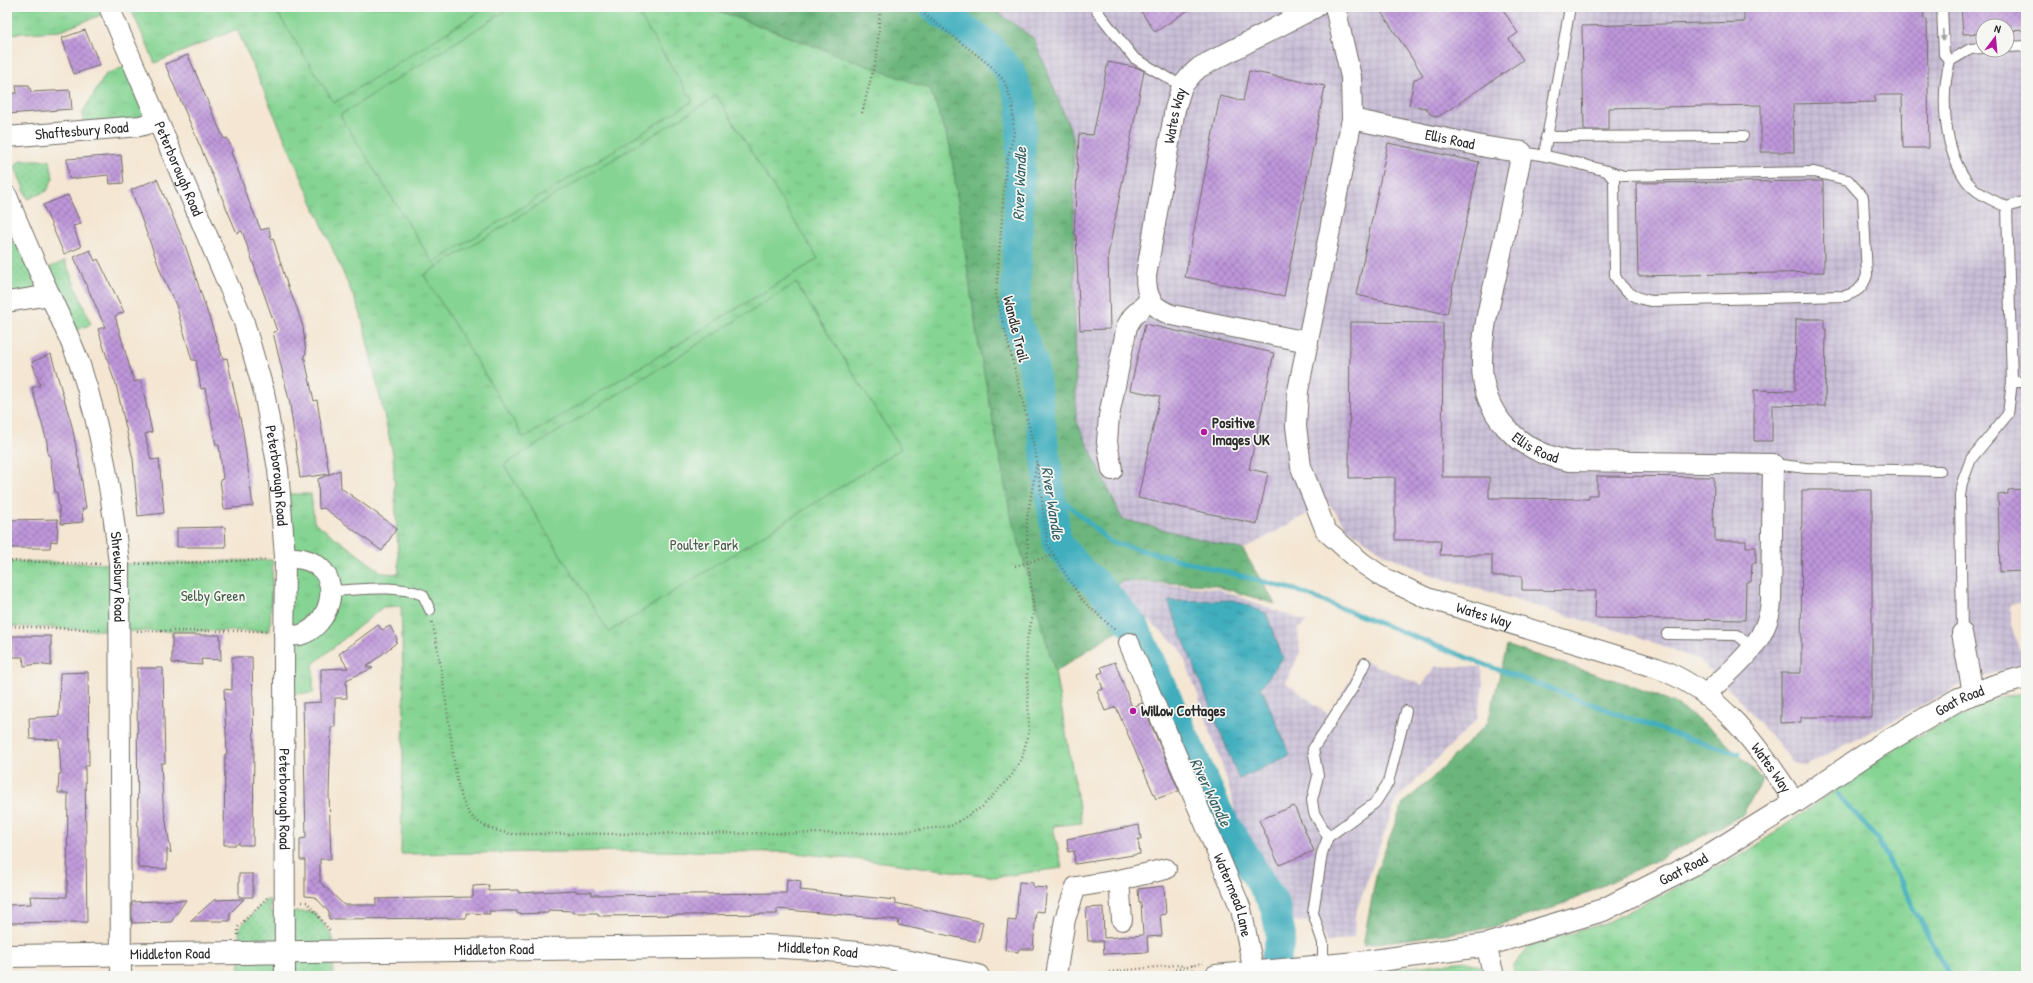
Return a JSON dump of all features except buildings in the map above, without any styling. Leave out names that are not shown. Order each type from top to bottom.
[{"type":"street","name":"Peterborough Road","points":[[108,7],[243,319],[264,392],[278,469],[285,560],[285,976]]},
{"type":"street","name":"Wates Way","points":[[1150,300],[1146,276],[1175,109],[1182,86],[1192,73],[1209,61],[1316,7]]},
{"type":"street","name":"Wates Way","points":[[1335,7],[1351,77],[1352,119],[1298,391],[1296,426],[1300,467],[1326,531],[1384,578],[1427,598],[1662,670],[1683,679],[1706,694],[1749,735],[1795,802]]},
{"type":"street","name":"Ellis Road","points":[[1352,119],[1486,147],[1522,152],[1486,327],[1482,360],[1484,387],[1487,396],[1501,422],[1511,434],[1536,451],[1551,457],[1569,461],[1773,464]]},
{"type":"street","name":"Shaftesbury Road","points":[[7,137],[140,126],[157,121]]},
{"type":"street","name":"Shrewsbury Road","points":[[7,196],[68,334],[81,369],[101,438],[112,498],[119,564],[121,965]]},
{"type":"street","points":[[7,302],[50,295]]},
{"type":"street","points":[[1112,470],[1107,442],[1109,416],[1127,326],[1133,316],[1150,300],[1161,311],[1172,315],[1308,342]]},
{"type":"street","points":[[1706,694],[1754,648],[1764,631],[1770,614],[1773,464]]},
{"type":"street","points":[[284,634],[298,636],[311,630],[323,618],[329,605],[331,590],[325,575],[316,564],[301,558],[285,560]]},
{"type":"street","points":[[1962,633],[1973,693]]},
{"type":"street","name":"Watermead Lane","points":[[1129,643],[1241,909],[1254,972]]},
{"type":"street","name":"Goat Road","points":[[1314,967],[1367,962],[1486,945],[1603,910],[1700,861],[1914,725],[1959,699],[1973,693],[2026,677]]},
{"type":"street","points":[[1056,976],[1066,920],[1076,887],[1119,880],[1166,869]]},
{"type":"street","points":[[1119,880],[1122,920]]},
{"type":"street","points":[[1486,945],[1494,976]]},
{"type":"street","name":"Middleton Road","points":[[7,956],[121,965],[285,953],[763,946],[819,949],[875,955],[978,976]]},
{"type":"street","points":[[1210,969],[1254,972],[1314,967]]},
{"type":"lane","points":[[1544,155],[1570,7]]},
{"type":"lane","points":[[1942,7],[1944,54],[1950,61]]},
{"type":"lane","points":[[1097,11],[1134,58],[1182,86]]},
{"type":"lane","points":[[2015,47],[2026,46]]},
{"type":"lane","points":[[1975,48],[1970,48],[1950,61],[1945,78],[1944,93],[1948,135],[1953,152],[1966,180],[1976,190],[2006,207],[2026,200]]},
{"type":"lane","points":[[1546,137],[1743,136]]},
{"type":"lane","points":[[1522,152],[1544,155],[1607,171],[1624,176],[1814,172],[1848,180],[1862,197],[1867,275],[1864,285],[1856,292],[1845,296],[1651,302],[1638,299],[1620,286],[1615,276],[1614,180],[1607,171]]},
{"type":"lane","points":[[1962,633],[1960,496],[1962,482],[1971,459],[2008,414],[2012,382],[2006,207]]},
{"type":"lane","points":[[2012,382],[2026,382]]},
{"type":"lane","points":[[1773,464],[1806,468],[1940,471]]},
{"type":"lane","points":[[331,590],[398,589],[412,591],[423,595],[430,610]]},
{"type":"lane","points":[[1667,634],[1737,635],[1754,648]]},
{"type":"lane","points":[[1328,837],[1314,813],[1312,800],[1318,776],[1313,749],[1352,690],[1364,663]]},
{"type":"lane","points":[[1314,967],[1323,943],[1313,913],[1322,853],[1328,837],[1375,803],[1388,783],[1406,711]]},
{"type":"path","points":[[862,113],[877,55],[880,7]]},
{"type":"path","name":"Wandle Trail","points":[[914,7],[991,66],[1004,81],[1012,103],[1014,134],[1006,165],[996,294],[1037,462],[1048,546],[1082,600],[1129,643]]},
{"type":"path","points":[[430,610],[442,677],[455,771],[466,808],[477,822],[494,831],[512,834],[890,833],[951,826],[982,808],[1012,775],[1022,758],[1029,730],[1026,643],[1034,611],[1028,562],[1027,518],[1037,462]]},
{"type":"path","points":[[1015,566],[1054,555]]},
{"type":"path","points":[[7,561],[119,564],[285,560]]},
{"type":"path","points":[[7,626],[120,631],[270,630],[284,634]]},
{"type":"path","points":[[1109,972],[1176,965],[1185,966]]},
{"type":"path","points":[[1192,965],[1194,976]]},
{"type":"path","points":[[1171,976],[1174,970],[1185,966],[1192,965],[1210,969]]},
{"type":"shaded area","points":[[991,7],[2026,7],[2026,602],[2011,604],[2011,625],[2024,663],[1963,684],[1805,766],[1793,762],[1739,699],[1701,661],[1639,637],[1431,575],[1385,554],[1347,528],[1328,502],[1243,550],[1122,519],[1076,420],[1073,136],[1034,39]]},
{"type":"shaded area","points":[[1123,581],[1218,589],[1307,622],[1298,629],[1300,652],[1286,683],[1328,714],[1348,684],[1360,659],[1422,685],[1436,666],[1481,667],[1483,685],[1477,719],[1396,800],[1355,915],[1354,937],[1326,943],[1322,923],[1292,921],[1236,815],[1228,783],[1196,689],[1180,648],[1112,587]]},
{"type":"green space","points":[[7,7],[98,7],[101,15],[60,31],[7,34]]},
{"type":"green space","name":"Poulter Park","points":[[130,7],[708,7],[930,89],[950,146],[977,336],[1010,512],[1055,672],[1082,823],[1053,826],[1062,868],[996,877],[891,863],[786,852],[641,851],[401,854],[404,703],[401,606],[383,607],[313,664],[313,693],[284,694],[280,494],[311,494],[314,522],[383,573],[399,574],[393,454],[361,314],[237,29],[155,63]]},
{"type":"green space","points":[[274,7],[487,7],[334,103]]},
{"type":"green space","points":[[512,7],[634,7],[693,101],[433,263],[340,115]]},
{"type":"green space","points":[[708,7],[991,7],[1034,39],[1073,136],[1076,420],[1122,519],[1243,550],[1275,604],[1213,585],[1123,581],[1112,588],[1147,618],[1111,634],[1055,672],[1010,512],[977,336],[950,146],[930,89]]},
{"type":"green space","points":[[132,64],[157,121],[83,131],[83,112],[106,74]]},
{"type":"green space","points":[[717,96],[818,259],[524,438],[424,275]]},
{"type":"green space","points":[[20,160],[50,160],[53,178],[47,191],[28,199],[15,167]]},
{"type":"green space","points":[[20,237],[44,294],[7,298],[7,250],[14,240]]},
{"type":"green space","points":[[65,261],[91,324],[68,334],[39,272]]},
{"type":"green space","points":[[796,283],[901,449],[609,632],[504,465]]},
{"type":"green space","name":"Selby Green","points":[[273,560],[270,631],[120,631],[7,626],[7,561],[119,564]]},
{"type":"green space","points":[[1507,646],[1627,684],[1673,702],[1717,734],[1763,779],[1742,815],[1657,860],[1562,905],[1489,928],[1363,945],[1377,870],[1403,803],[1427,783],[1488,722]]},
{"type":"green space","points":[[2026,692],[2026,976],[1515,976],[1513,967],[1529,946],[1608,922],[1747,852],[1898,746],[1995,699]]},
{"type":"green space","points":[[266,900],[270,900],[270,912],[314,912],[332,935],[333,976],[240,976],[239,928]]},
{"type":"green space","points":[[1466,961],[1482,967],[1487,976],[1394,976],[1387,974],[1386,970]]},
{"type":"water","points":[[1234,600],[1266,613],[1283,658],[1261,687],[1290,755],[1239,779],[1168,601]]},
{"type":"waterway","name":"River Wandle","points":[[934,7],[988,46],[1010,71],[1022,104],[1015,318],[1033,364],[1057,543],[1082,572],[1098,585],[1135,628],[1219,814],[1275,906],[1281,936],[1272,976]]},
{"type":"waterway","points":[[1049,487],[1110,542],[1295,590],[1491,667],[1676,735],[1738,753]]},
{"type":"waterway","points":[[1838,794],[1877,838],[1950,976]]},
{"type":"place","name":"Positive Images UK","points":[[1204,432]]},
{"type":"place","name":"Willow Cottages","points":[[1133,711]]}]
